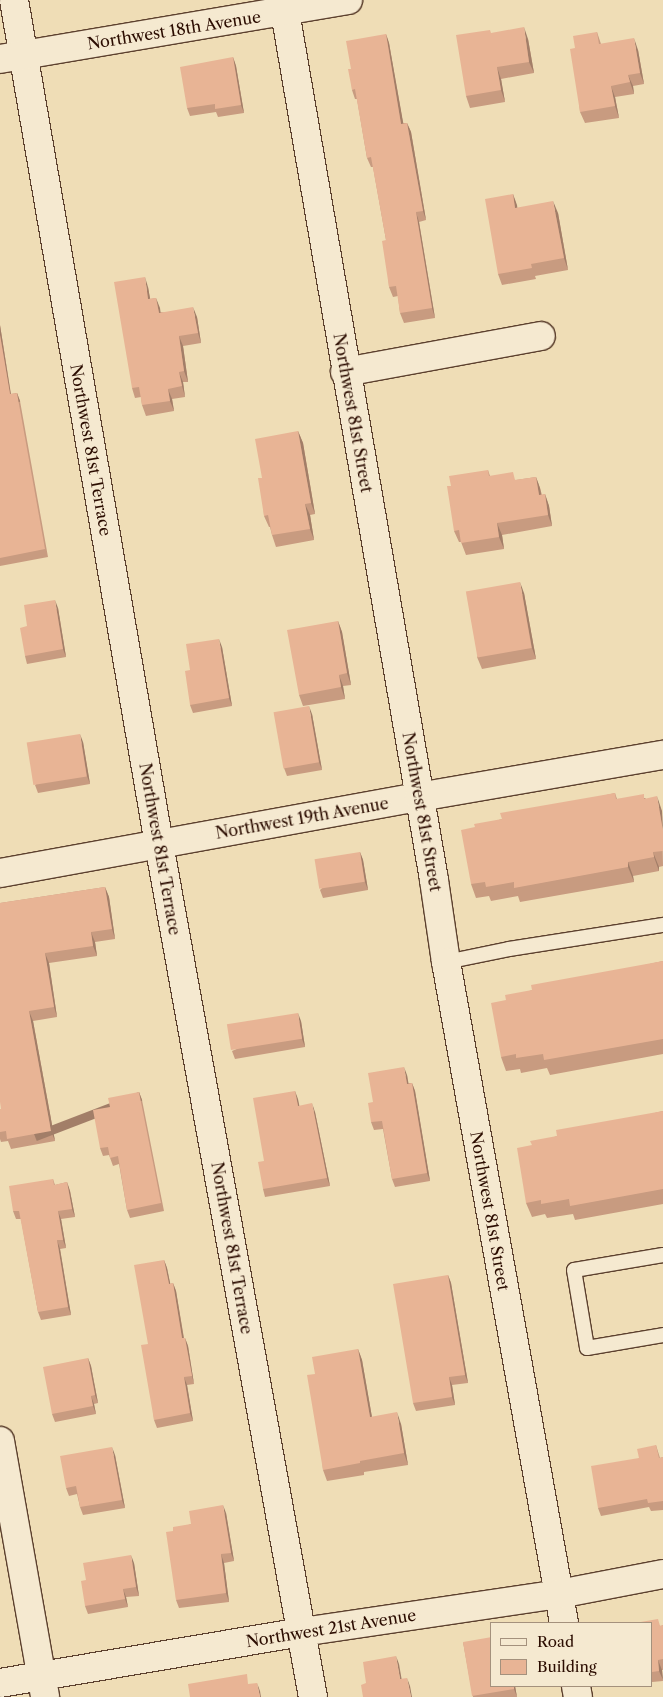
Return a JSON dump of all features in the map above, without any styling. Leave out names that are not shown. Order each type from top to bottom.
[{"type":"street","name":"Northwest 81st Terrace","points":[[14,0],[12,57],[159,844],[313,1697]]},
{"type":"street","name":"Northwest 18th Avenue","points":[[12,57],[284,6],[348,0]]},
{"type":"street","name":"Northwest 81st Street","points":[[284,6],[446,962],[564,1622]]},
{"type":"street","points":[[345,372],[541,336]]},
{"type":"street","name":"Northwest 19th Avenue","points":[[0,873],[663,755]]},
{"type":"street","points":[[0,1441],[43,1686]]},
{"type":"street","name":"Northwest 21st Avenue","points":[[0,1683],[43,1686],[302,1632],[559,1594],[663,1574]]},
{"type":"lane","points":[[446,962],[509,949],[663,925]]},
{"type":"lane","points":[[663,1255],[574,1270],[587,1348],[663,1334]]},
{"type":"building","points":[[524,27],[529,62],[497,67],[501,90],[466,96],[456,35],[490,30],[491,33]]},
{"type":"building","points":[[597,32],[599,44],[634,38],[640,73],[628,75],[630,82],[611,86],[615,106],[580,112],[570,49],[575,48],[573,36]]},
{"type":"building","points":[[386,34],[401,124],[407,123],[423,211],[416,212],[432,308],[400,313],[396,286],[389,287],[382,241],[386,240],[371,157],[367,158],[355,89],[352,90],[348,69],[351,69],[346,41]]},
{"type":"building","points":[[233,57],[241,105],[215,109],[215,104],[187,108],[180,67]]},
{"type":"building","points":[[513,194],[515,208],[553,201],[564,258],[531,264],[532,268],[498,274],[485,199]]},
{"type":"building","points":[[145,277],[148,299],[156,298],[159,313],[193,307],[198,333],[179,336],[184,371],[179,372],[182,386],[168,389],[170,401],[142,405],[139,387],[132,388],[114,282]]},
{"type":"building","points":[[0,335],[10,394],[17,393],[45,549],[0,558]]},
{"type":"building","points":[[298,431],[311,503],[305,504],[310,529],[272,535],[268,515],[264,516],[258,478],[262,478],[255,439]]},
{"type":"building","points":[[488,470],[489,476],[513,472],[515,480],[536,477],[539,495],[545,494],[548,515],[497,523],[499,537],[461,543],[459,530],[454,531],[447,486],[451,486],[449,476]]},
{"type":"building","points":[[520,582],[532,648],[477,658],[466,592]]},
{"type":"building","points":[[55,600],[63,649],[25,656],[20,628],[27,626],[24,605]]},
{"type":"building","points":[[338,621],[347,673],[339,675],[341,687],[299,695],[287,630]]},
{"type":"building","points":[[219,639],[229,698],[190,705],[185,671],[190,670],[186,644]]},
{"type":"building","points":[[309,706],[319,762],[283,768],[274,712]]},
{"type":"building","points":[[80,734],[87,776],[33,785],[27,742]]},
{"type":"building","points":[[615,793],[616,799],[644,794],[644,799],[657,796],[663,831],[663,851],[653,852],[654,857],[628,862],[628,867],[514,888],[514,882],[486,887],[485,882],[471,884],[461,830],[475,827],[474,824],[502,819],[500,813]]},
{"type":"building","points":[[360,852],[365,882],[319,889],[315,859]]},
{"type":"building","points":[[105,887],[112,929],[91,932],[93,946],[45,953],[54,1007],[29,1011],[51,1131],[7,1139],[6,1131],[0,1132],[0,903]]},
{"type":"building","points":[[663,961],[663,1039],[544,1060],[543,1054],[516,1058],[516,1054],[501,1057],[491,1003],[506,1000],[505,995],[532,990],[531,985]]},
{"type":"building","points":[[298,1013],[302,1039],[231,1050],[227,1024]]},
{"type":"building","points":[[404,1067],[407,1084],[412,1083],[427,1173],[392,1179],[382,1121],[371,1122],[368,1103],[373,1102],[368,1073]]},
{"type":"building","points":[[295,1091],[298,1106],[312,1103],[327,1178],[263,1189],[258,1162],[264,1161],[253,1098]]},
{"type":"building","points":[[139,1092],[161,1203],[127,1210],[118,1156],[110,1158],[108,1147],[100,1148],[93,1110],[110,1107],[108,1098]]},
{"type":"building","points":[[663,1111],[663,1189],[570,1206],[569,1199],[541,1204],[541,1200],[526,1203],[517,1148],[532,1145],[530,1141],[557,1136],[556,1130]]},
{"type":"building","points":[[53,1179],[54,1185],[67,1182],[72,1209],[58,1211],[63,1240],[57,1240],[68,1307],[38,1312],[19,1211],[13,1211],[9,1186]]},
{"type":"building","points":[[164,1260],[169,1284],[173,1283],[182,1338],[185,1338],[192,1376],[184,1377],[190,1413],[154,1420],[141,1345],[148,1344],[134,1265]]},
{"type":"building","points":[[448,1275],[465,1375],[449,1377],[452,1397],[413,1403],[393,1284]]},
{"type":"building","points":[[358,1349],[370,1417],[397,1412],[404,1453],[323,1470],[307,1375],[315,1374],[312,1357]]},
{"type":"building","points":[[88,1358],[95,1395],[91,1396],[93,1406],[52,1414],[43,1367]]},
{"type":"building","points":[[656,1445],[659,1458],[663,1457],[663,1501],[648,1503],[647,1499],[598,1508],[591,1466],[639,1458],[637,1449]]},
{"type":"building","points":[[112,1447],[122,1500],[80,1507],[76,1486],[66,1488],[60,1456]]},
{"type":"building","points":[[223,1505],[231,1553],[221,1554],[226,1593],[176,1600],[166,1532],[173,1531],[173,1527],[191,1524],[189,1511]]},
{"type":"building","points":[[131,1555],[136,1587],[123,1589],[125,1599],[85,1606],[81,1581],[86,1580],[83,1563]]},
{"type":"building","points":[[658,1619],[660,1626],[663,1625],[663,1659],[658,1660],[659,1671],[653,1672],[653,1622],[641,1622]]},
{"type":"building","points":[[490,1637],[490,1687],[514,1687],[514,1689],[472,1696],[463,1642]]},
{"type":"building","points":[[396,1656],[400,1679],[407,1678],[411,1697],[363,1697],[361,1685],[366,1683],[363,1662]]},
{"type":"building","points":[[247,1674],[248,1684],[257,1683],[260,1697],[190,1697],[188,1684]]}]
